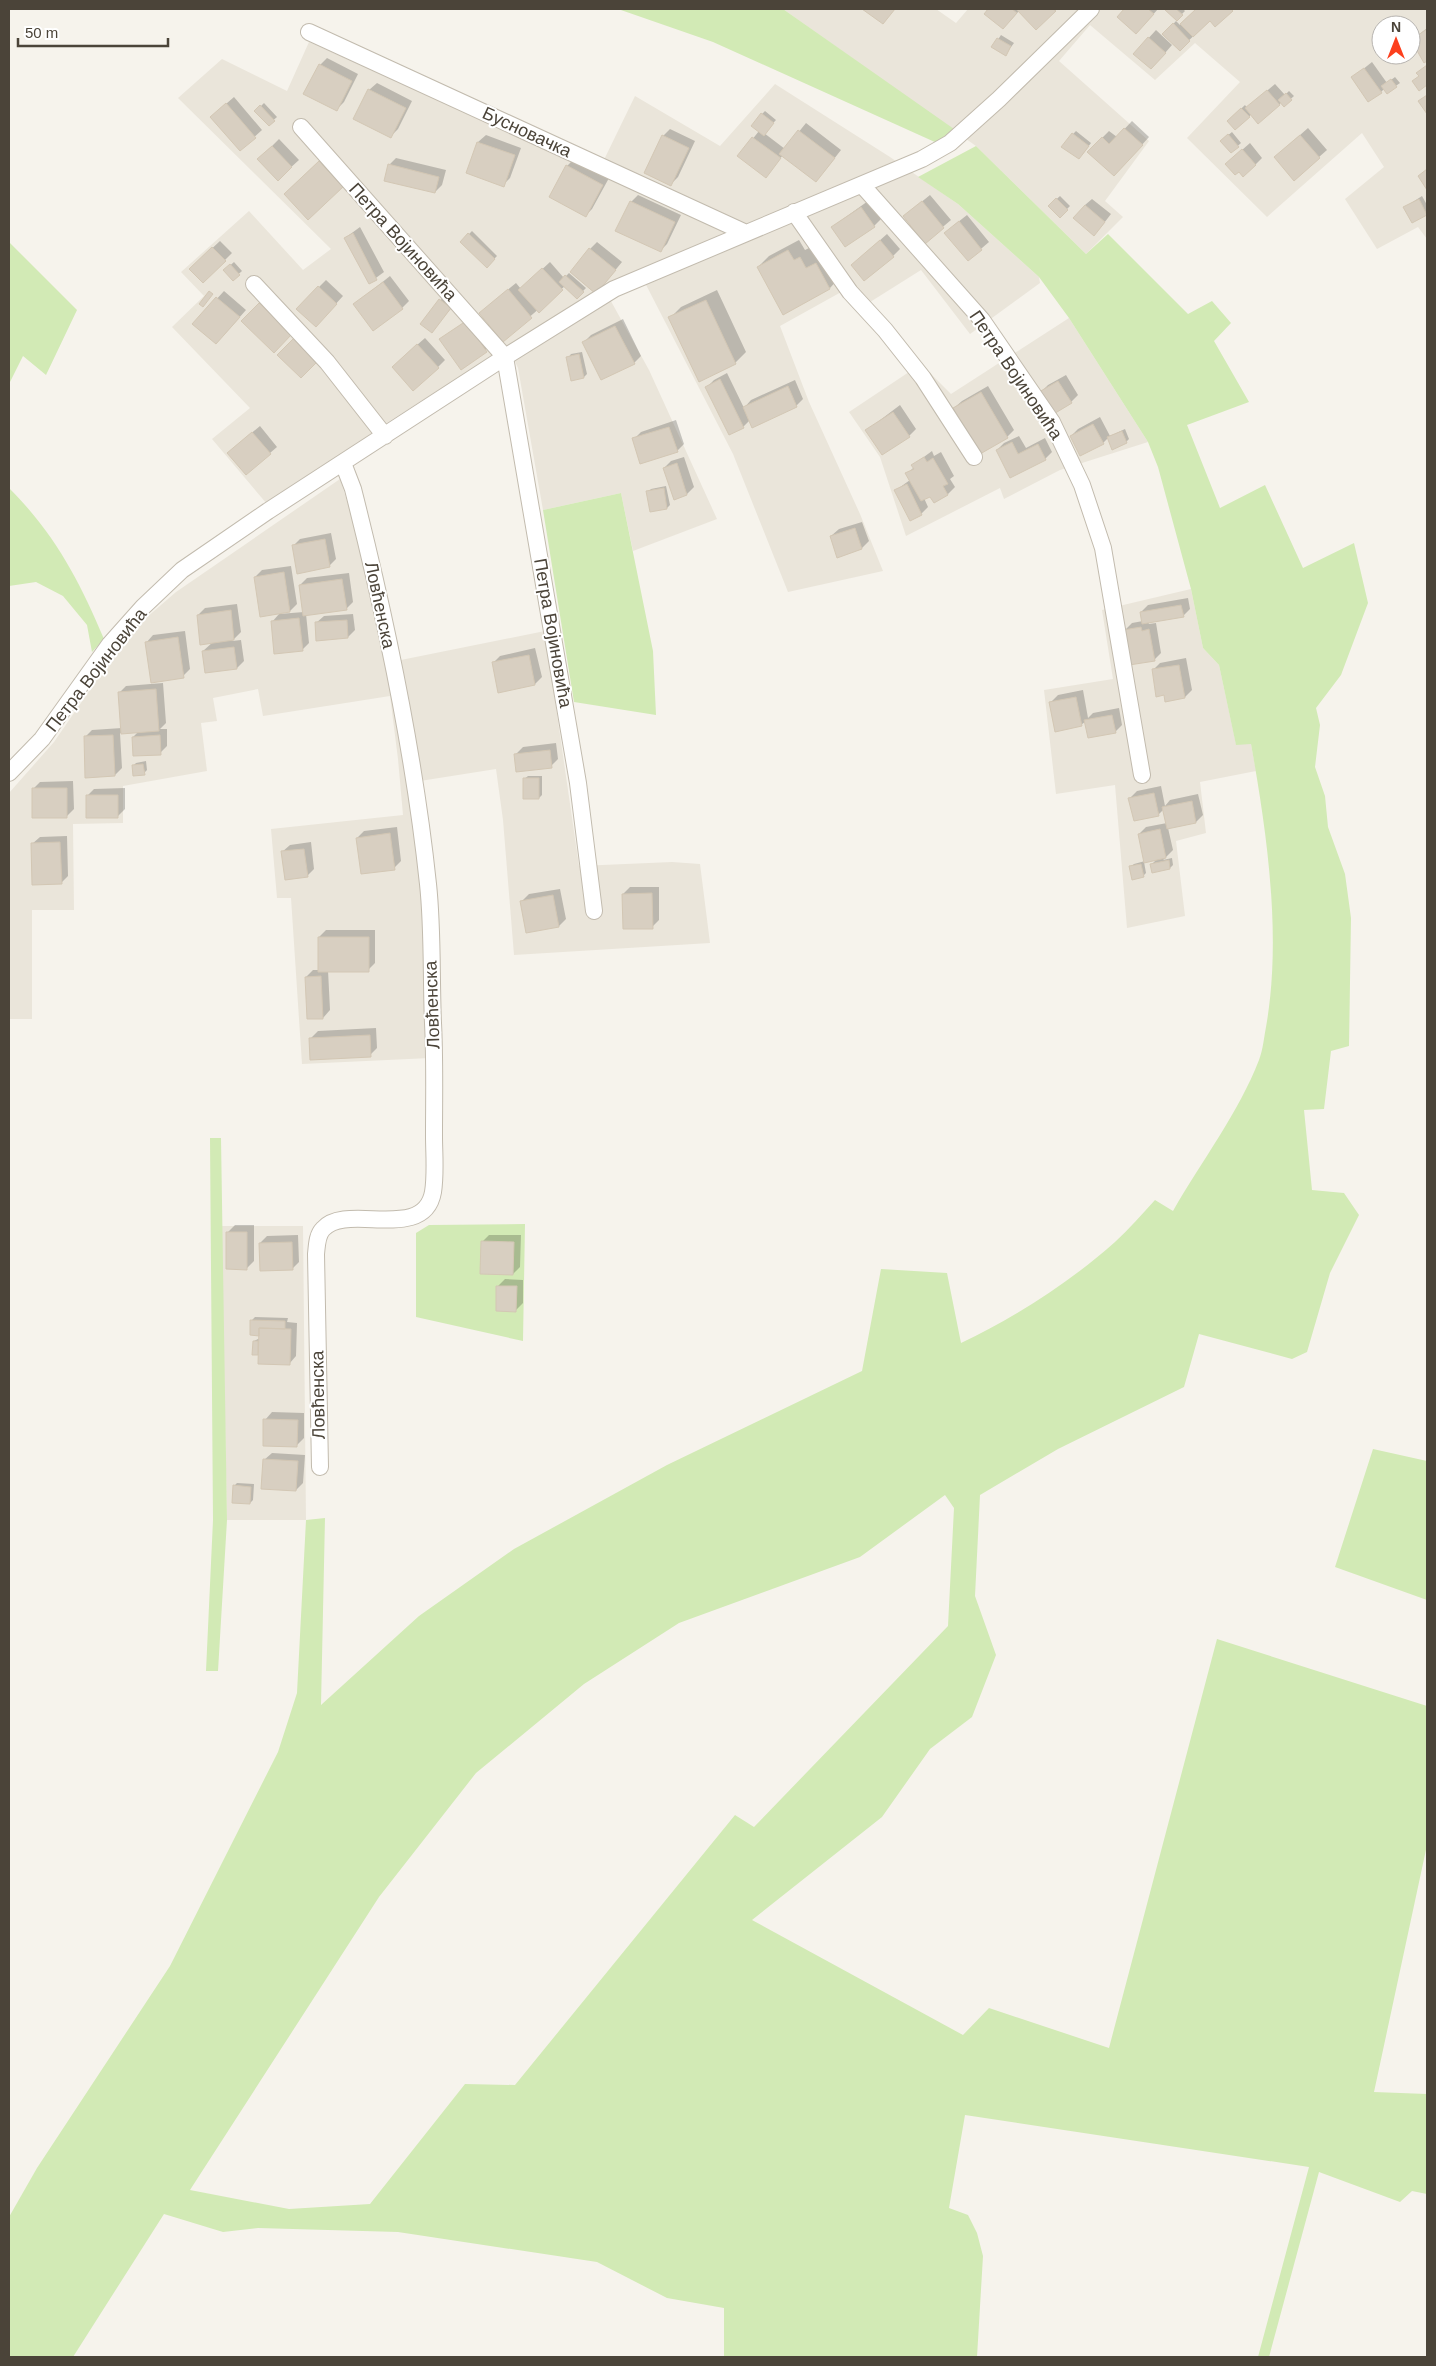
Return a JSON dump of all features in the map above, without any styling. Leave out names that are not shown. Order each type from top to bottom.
[{"type":"street","name":"Петра Војиновића","points":[[9,773],[42,739],[110,644],[143,606],[182,570],[504,357],[614,289],[922,159],[950,143],[999,99],[1091,9]]},
{"type":"street","name":"Бусновачка","points":[[309,32],[746,232]]},
{"type":"street","name":"Петра Војиновића","points":[[301,127],[504,357],[578,783],[594,911]]},
{"type":"street","name":"Петра Војиновића","points":[[862,185],[982,320],[1052,422],[1082,485],[1103,548],[1142,775]]},
{"type":"street","points":[[794,212],[850,292],[885,330],[924,378],[974,457]]},
{"type":"street","points":[[254,284],[327,362],[385,436]]},
{"type":"street","name":"Ловћенска","points":[[320,1468],[316,1254],[319,1235],[326,1226],[340,1220],[397,1219],[419,1212],[431,1199],[434,1176],[434,1060],[428,886],[413,775],[392,654],[353,489],[343,463]]},
{"type":"shaded area","points":[[783,9],[936,9],[956,23],[968,9],[1427,9],[1427,239],[1418,227],[1377,249],[1345,199],[1384,167],[1362,133],[1267,217],[1187,138],[1240,82],[1195,43],[1155,80],[1090,25],[1059,61],[1149,141],[1105,201],[1123,217],[1086,254],[976,146]]},
{"type":"shaded area","points":[[309,42],[582,164],[600,168],[635,96],[720,146],[775,84],[890,157],[958,204],[1039,277],[1040,283],[970,334],[921,270],[859,309],[843,291],[780,326],[809,402],[860,514],[883,571],[788,592],[733,454],[642,277],[607,294],[649,370],[717,519],[633,551],[621,493],[543,510],[518,368],[508,346],[385,424],[267,504],[212,439],[250,408],[172,327],[204,296],[181,272],[249,211],[303,270],[331,249],[178,98],[222,59],[287,91]]},
{"type":"shaded area","points":[[1069,318],[1148,442],[1060,470],[1004,499],[1000,488],[906,536],[880,457],[849,412],[921,364],[951,394]]},
{"type":"shaded area","points":[[340,479],[365,558],[386,663],[545,631],[579,866],[672,862],[700,864],[710,943],[514,955],[503,820],[496,769],[420,781],[430,1058],[302,1064],[291,898],[277,898],[271,829],[403,815],[398,759],[390,696],[263,716],[258,689],[213,698],[217,721],[201,723],[207,771],[123,786],[123,823],[73,824],[74,910],[32,910],[32,1019],[9,1019],[9,793],[54,742],[105,668],[139,624],[176,592]]},
{"type":"shaded area","points":[[1191,589],[1203,648],[1219,665],[1236,744],[1251,744],[1256,771],[1200,782],[1206,833],[1176,841],[1185,916],[1127,928],[1115,785],[1056,794],[1044,690],[1113,679],[1102,610]]},
{"type":"shaded area","points":[[221,1226],[303,1226],[306,1520],[227,1520]]},
{"type":"green space","points":[[618,9],[783,9],[954,129],[937,143],[713,42]]},
{"type":"green space","points":[[976,146],[1086,254],[1108,234],[1188,314],[1212,301],[1231,323],[1214,341],[1249,402],[1187,425],[1220,508],[1265,485],[1303,568],[1354,543],[1368,603],[1341,675],[1316,708],[1320,725],[1315,767],[1325,796],[1328,827],[1345,874],[1351,918],[1349,1046],[1331,1051],[1324,1109],[1304,1110],[1312,1190],[1344,1193],[1359,1215],[1330,1273],[1307,1352],[1292,1359],[1199,1334],[1184,1387],[1058,1449],[980,1495],[975,1596],[996,1655],[972,1717],[930,1749],[882,1817],[752,1920],[963,2035],[989,2008],[1109,2048],[1217,1639],[1427,1706],[1427,1845],[1374,2092],[1427,2094],[1427,2194],[1412,2191],[1400,2202],[1319,2172],[1269,2357],[1258,2357],[1309,2167],[965,2115],[949,2208],[968,2215],[977,2233],[983,2256],[977,2357],[724,2357],[724,2308],[667,2298],[597,2262],[398,2232],[258,2228],[223,2232],[164,2214],[73,2357],[9,2357],[9,2217],[37,2168],[170,1966],[278,1752],[297,1693],[306,1520],[325,1518],[321,1705],[419,1616],[514,1549],[667,1465],[862,1371],[881,1269],[947,1273],[961,1343],[1002,1322],[1042,1298],[1080,1271],[1115,1242],[1155,1200],[1173,1211],[1241,1099],[1259,1060],[1262,1052],[1271,993],[1273,921],[1267,849],[1257,778],[1251,744],[1236,745],[1219,665],[1203,648],[1191,589],[1158,467],[1148,442],[1069,318],[1039,277],[958,204],[918,177]],"holes":[[[945,1495],[954,1508],[948,1626],[754,1827],[735,1815],[515,2085],[465,2084],[370,2204],[289,2209],[190,2190],[379,1897],[476,1773],[584,1684],[679,1623],[860,1557]]]},
{"type":"green space","points":[[9,242],[77,310],[46,375],[23,356],[9,384]]},
{"type":"green space","points":[[9,488],[53,540],[75,577],[104,639],[92,652],[87,625],[63,596],[36,582],[9,586]]},
{"type":"green space","points":[[621,493],[653,651],[656,715],[574,702],[543,510]]},
{"type":"green space","points":[[210,1138],[221,1138],[227,1520],[218,1671],[206,1671],[213,1520]]},
{"type":"green space","points":[[525,1224],[523,1341],[416,1317],[416,1233],[429,1225]]},
{"type":"green space","points":[[1373,1449],[1427,1461],[1427,1600],[1335,1567]]},
{"type":"building","points":[[862,9],[895,9],[883,24]]},
{"type":"building","points":[[988,9],[1012,9],[1017,13],[1003,29],[984,14]]},
{"type":"building","points":[[1016,9],[1053,9],[1056,11],[1036,30]]},
{"type":"building","points":[[1124,9],[1148,9],[1154,14],[1136,34],[1117,17]]},
{"type":"building","points":[[1164,9],[1176,9],[1183,15],[1177,21]]},
{"type":"building","points":[[1196,9],[1231,9],[1233,11],[1215,27],[1210,21],[1193,37],[1180,24]]},
{"type":"building","points":[[1173,23],[1190,41],[1180,51],[1162,34]]},
{"type":"building","points":[[1427,29],[1427,61],[1424,63],[1421,58],[1421,33]]},
{"type":"building","points":[[1148,37],[1166,53],[1151,69],[1133,54]]},
{"type":"building","points":[[997,38],[1011,46],[1006,56],[991,47]]},
{"type":"building","points":[[319,64],[352,81],[337,111],[303,94]]},
{"type":"building","points":[[1427,65],[1427,85],[1419,91],[1412,81],[1419,76],[1416,73]]},
{"type":"building","points":[[1364,68],[1382,93],[1368,102],[1351,77]]},
{"type":"building","points":[[1391,79],[1397,87],[1387,94],[1381,86]]},
{"type":"building","points":[[368,89],[406,108],[391,138],[353,119]]},
{"type":"building","points":[[1267,90],[1280,105],[1258,124],[1245,108]]},
{"type":"building","points":[[1286,93],[1292,100],[1284,107],[1278,100]]},
{"type":"building","points":[[1427,95],[1427,114],[1418,101]]},
{"type":"building","points":[[226,103],[256,138],[240,151],[210,117]]},
{"type":"building","points":[[260,105],[275,121],[269,126],[254,111]]},
{"type":"building","points":[[1241,108],[1250,117],[1235,130],[1227,121]]},
{"type":"building","points":[[761,113],[774,123],[764,136],[751,126]]},
{"type":"building","points":[[1124,128],[1143,145],[1114,176],[1087,152],[1102,137],[1109,144]]},
{"type":"building","points":[[798,130],[835,158],[816,182],[779,154]]},
{"type":"building","points":[[1072,133],[1089,146],[1079,159],[1061,147]]},
{"type":"building","points":[[1228,134],[1239,147],[1231,153],[1220,141]]},
{"type":"building","points":[[662,135],[689,148],[671,186],[644,173]]},
{"type":"building","points":[[1300,135],[1320,158],[1294,181],[1274,157]]},
{"type":"building","points":[[752,137],[781,158],[766,178],[737,156]]},
{"type":"building","points":[[477,142],[515,155],[504,187],[466,173]]},
{"type":"building","points":[[272,146],[292,167],[278,181],[257,159]]},
{"type":"building","points":[[1242,149],[1256,165],[1243,177],[1239,172],[1235,175],[1225,164]]},
{"type":"building","points":[[319,161],[343,187],[308,220],[284,194]]},
{"type":"building","points":[[388,164],[439,177],[435,193],[384,181]]},
{"type":"building","points":[[566,165],[603,185],[586,217],[549,197]]},
{"type":"building","points":[[1427,169],[1427,190],[1418,176]]},
{"type":"building","points":[[1056,198],[1068,210],[1060,218],[1048,206]]},
{"type":"building","points":[[1419,199],[1427,215],[1412,223],[1403,207]]},
{"type":"building","points":[[630,201],[675,222],[661,252],[615,231]]},
{"type":"building","points":[[922,201],[944,228],[925,244],[903,216]]},
{"type":"building","points":[[1085,205],[1105,222],[1094,236],[1073,218]]},
{"type":"building","points":[[861,207],[875,227],[845,247],[831,227]]},
{"type":"building","points":[[959,221],[982,250],[968,261],[944,233]]},
{"type":"building","points":[[353,233],[377,280],[369,284],[344,238]]},
{"type":"building","points":[[468,233],[495,259],[487,268],[460,242]]},
{"type":"building","points":[[880,240],[894,257],[864,281],[851,265]]},
{"type":"building","points":[[212,247],[226,261],[203,283],[189,269]]},
{"type":"building","points":[[589,248],[616,270],[596,294],[570,272]]},
{"type":"building","points":[[788,250],[794,260],[800,257],[806,268],[816,263],[830,289],[783,315],[757,267]]},
{"type":"building","points":[[230,264],[240,275],[233,281],[223,270]]},
{"type":"building","points":[[542,268],[563,290],[539,313],[518,290]]},
{"type":"building","points":[[565,275],[584,292],[577,299],[559,282]]},
{"type":"building","points":[[383,282],[403,309],[373,331],[353,304]]},
{"type":"building","points":[[318,286],[337,304],[316,327],[296,309]]},
{"type":"building","points":[[508,289],[532,318],[503,342],[479,313]]},
{"type":"building","points":[[209,291],[213,294],[203,307],[199,304]]},
{"type":"building","points":[[216,297],[240,317],[216,344],[192,324]]},
{"type":"building","points":[[439,299],[451,308],[432,333],[420,324]]},
{"type":"building","points":[[706,300],[736,364],[699,382],[668,317]]},
{"type":"building","points":[[259,303],[292,334],[274,353],[241,321]]},
{"type":"building","points":[[466,321],[487,352],[461,370],[439,339]]},
{"type":"building","points":[[615,326],[635,364],[601,380],[582,342]]},
{"type":"building","points":[[295,337],[319,360],[301,378],[277,355]]},
{"type":"building","points":[[417,344],[439,368],[413,391],[392,367]]},
{"type":"building","points":[[579,354],[584,378],[571,381],[566,357]]},
{"type":"building","points":[[720,379],[744,428],[729,435],[705,387]]},
{"type":"building","points":[[1058,381],[1072,403],[1052,415],[1039,392]]},
{"type":"building","points":[[788,386],[797,407],[752,428],[743,407]]},
{"type":"building","points":[[981,392],[1008,438],[980,454],[953,408]]},
{"type":"building","points":[[893,412],[910,437],[882,455],[865,430]]},
{"type":"building","points":[[1093,424],[1104,444],[1080,456],[1070,436]]},
{"type":"building","points":[[669,427],[678,452],[640,464],[632,438]]},
{"type":"building","points":[[1122,431],[1127,443],[1112,450],[1107,437]]},
{"type":"building","points":[[252,432],[271,454],[246,475],[227,453]]},
{"type":"building","points":[[1012,442],[1018,454],[1038,444],[1046,460],[1010,478],[996,450]]},
{"type":"building","points":[[924,457],[927,462],[933,458],[948,484],[943,486],[948,495],[934,503],[930,497],[921,501],[905,473],[914,469],[911,465]]},
{"type":"building","points":[[677,463],[687,495],[674,500],[663,468]]},
{"type":"building","points":[[907,484],[922,515],[910,521],[894,490]]},
{"type":"building","points":[[664,488],[667,509],[650,512],[646,491]]},
{"type":"building","points":[[855,528],[862,549],[837,558],[830,536]]},
{"type":"building","points":[[325,539],[330,567],[297,574],[292,545]]},
{"type":"building","points":[[284,572],[290,612],[260,617],[254,577]]},
{"type":"building","points":[[342,579],[347,610],[303,616],[299,585]]},
{"type":"building","points":[[1181,605],[1184,617],[1142,624],[1140,612]]},
{"type":"building","points":[[231,610],[234,640],[200,645],[197,615]]},
{"type":"building","points":[[299,618],[303,651],[274,654],[271,621]]},
{"type":"building","points":[[347,620],[348,638],[316,641],[315,622]]},
{"type":"building","points":[[1141,627],[1142,631],[1149,629],[1155,661],[1129,665],[1123,630]]},
{"type":"building","points":[[178,637],[184,678],[151,683],[145,642]]},
{"type":"building","points":[[234,647],[237,669],[205,673],[202,651]]},
{"type":"building","points":[[529,655],[535,685],[498,693],[492,662]]},
{"type":"building","points":[[1179,665],[1185,698],[1165,702],[1164,695],[1156,697],[1152,669]]},
{"type":"building","points":[[156,689],[159,731],[121,734],[118,692]]},
{"type":"building","points":[[1076,697],[1082,726],[1055,732],[1049,702]]},
{"type":"building","points":[[1112,715],[1116,733],[1088,738],[1084,720]]},
{"type":"building","points":[[113,735],[115,776],[85,778],[84,736]]},
{"type":"building","points":[[160,735],[161,755],[133,756],[132,737]]},
{"type":"building","points":[[550,750],[552,768],[516,772],[514,754]]},
{"type":"building","points":[[143,764],[145,775],[133,776],[132,765]]},
{"type":"building","points":[[523,778],[539,778],[539,799],[523,799]]},
{"type":"building","points":[[32,788],[67,788],[67,818],[32,818]]},
{"type":"building","points":[[1154,793],[1159,816],[1134,821],[1128,798]]},
{"type":"building","points":[[86,795],[118,795],[118,818],[86,818]]},
{"type":"building","points":[[1192,801],[1196,823],[1167,829],[1162,807]]},
{"type":"building","points":[[1160,829],[1166,858],[1144,863],[1138,834]]},
{"type":"building","points":[[390,833],[395,870],[361,874],[356,838]]},
{"type":"building","points":[[60,842],[62,884],[32,885],[31,843]]},
{"type":"building","points":[[304,849],[308,877],[285,880],[281,851]]},
{"type":"building","points":[[1169,860],[1170,869],[1152,873],[1150,864]]},
{"type":"building","points":[[1141,864],[1144,877],[1132,880],[1129,866]]},
{"type":"building","points":[[652,893],[653,929],[623,929],[622,894]]},
{"type":"building","points":[[553,895],[559,927],[526,933],[520,901]]},
{"type":"building","points":[[318,937],[369,937],[369,972],[318,972]]},
{"type":"building","points":[[321,976],[323,1019],[307,1019],[305,977]]},
{"type":"building","points":[[370,1035],[371,1057],[310,1060],[309,1038]]},
{"type":"building","points":[[226,1232],[247,1232],[247,1270],[226,1269]]},
{"type":"building","points":[[481,1241],[514,1242],[513,1275],[480,1274]]},
{"type":"building","points":[[292,1242],[293,1270],[260,1271],[259,1243]]},
{"type":"building","points":[[496,1286],[517,1286],[516,1312],[496,1311]]},
{"type":"building","points":[[250,1320],[285,1321],[285,1329],[259,1328],[259,1336],[250,1335]]},
{"type":"building","points":[[259,1328],[291,1329],[290,1365],[258,1364]]},
{"type":"building","points":[[253,1341],[258,1341],[258,1355],[252,1355]]},
{"type":"building","points":[[263,1419],[298,1420],[297,1447],[263,1446]]},
{"type":"building","points":[[263,1459],[298,1461],[296,1491],[261,1489]]},
{"type":"building","points":[[233,1485],[251,1487],[250,1504],[232,1503]]}]
